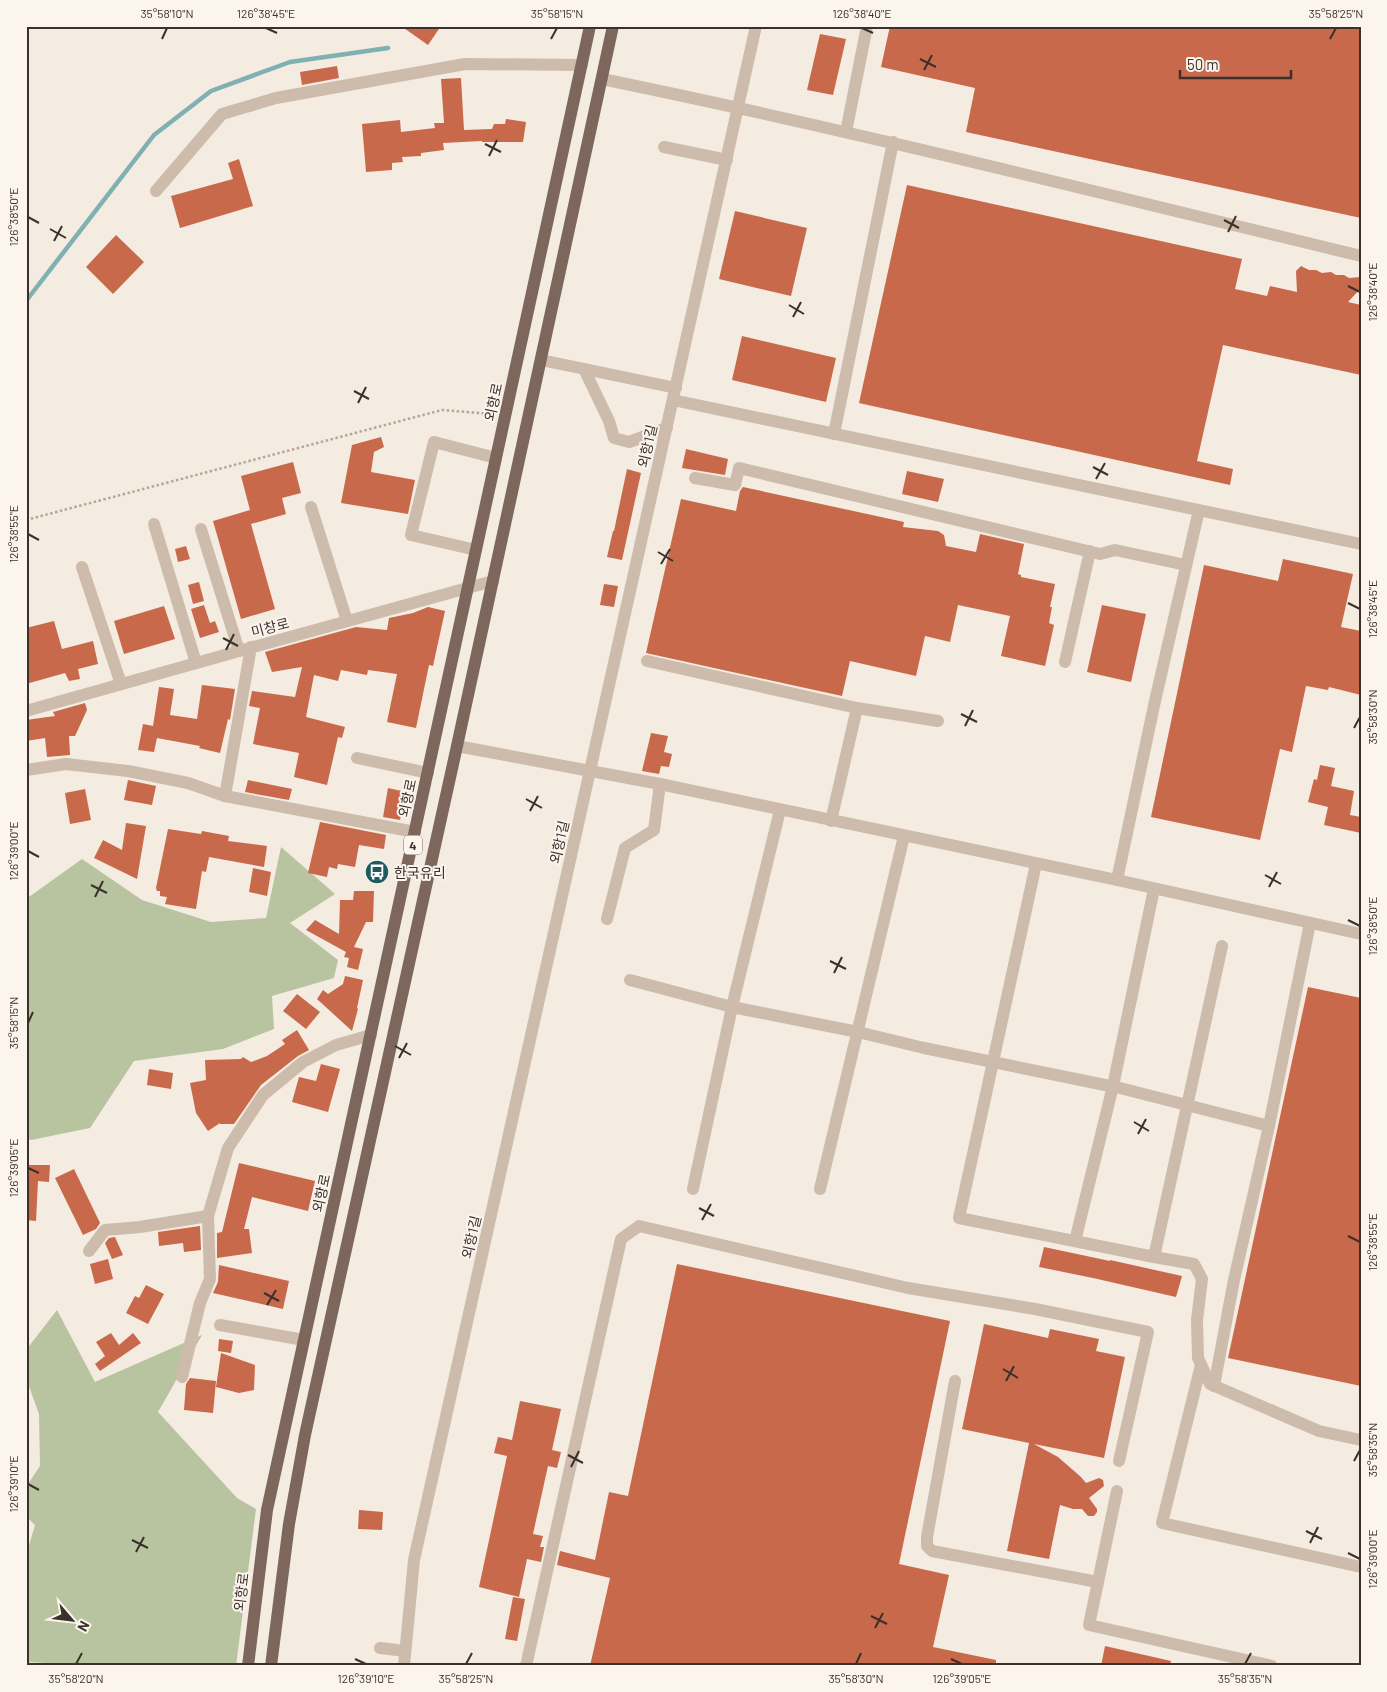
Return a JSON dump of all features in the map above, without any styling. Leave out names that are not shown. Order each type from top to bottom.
[{"type":"main road","name":"4","points":[[271,1666],[289,1524],[305,1435],[493,582],[613,26]]},
{"type":"main road","name":"외항로","points":[[248,1666],[266,1510],[371,1035],[589,27]]},
{"type":"street","name":"외항1길","points":[[404,1666],[414,1560],[756,26]]},
{"type":"street","points":[[846,132],[867,26]]},
{"type":"street","points":[[156,191],[222,114],[276,98],[465,64],[582,64]]},
{"type":"street","points":[[602,79],[893,142],[1361,256]]},
{"type":"street","points":[[834,434],[893,142]]},
{"type":"street","points":[[664,147],[727,160]]},
{"type":"street","points":[[541,360],[584,369],[674,394],[834,434],[1361,544]]},
{"type":"street","points":[[584,369],[609,421],[614,438],[629,442],[667,428]]},
{"type":"street","points":[[476,550],[411,535],[434,442],[496,458]]},
{"type":"street","points":[[696,478],[735,485],[739,468],[1100,554],[1115,550],[1186,565]]},
{"type":"street","points":[[311,507],[347,621]]},
{"type":"street","points":[[1117,880],[1155,701],[1199,510]]},
{"type":"street","points":[[154,524],[196,663]]},
{"type":"street","points":[[201,529],[245,649],[225,796]]},
{"type":"street","points":[[1065,662],[1090,551]]},
{"type":"street","points":[[82,567],[122,684]]},
{"type":"street","name":"미창로","points":[[26,711],[493,582]]},
{"type":"street","points":[[648,661],[857,708],[938,721]]},
{"type":"street","points":[[831,821],[857,708]]},
{"type":"street","points":[[457,746],[660,784],[1117,880],[1361,934]]},
{"type":"street","points":[[357,758],[428,773]]},
{"type":"street","points":[[26,770],[66,764],[128,771],[188,783],[225,796],[415,832]]},
{"type":"street","points":[[607,919],[625,848],[654,830],[660,784]]},
{"type":"street","points":[[693,1189],[732,1007],[780,810]]},
{"type":"street","points":[[820,1189],[904,836]]},
{"type":"street","points":[[1036,864],[959,1218],[1194,1264],[1202,1279],[1198,1320],[1198,1358],[1210,1384],[1319,1431],[1361,1440]]},
{"type":"street","points":[[1075,1241],[1113,1086],[1154,889]]},
{"type":"street","points":[[1214,1386],[1234,1280],[1269,1126],[1310,923]]},
{"type":"street","points":[[1154,1257],[1222,946]]},
{"type":"street","points":[[630,980],[732,1007],[1113,1086],[1269,1126]]},
{"type":"street","points":[[182,1377],[200,1303],[210,1279],[208,1216],[228,1148],[263,1095],[303,1062],[336,1045],[371,1035]]},
{"type":"street","points":[[90,1251],[105,1230],[208,1216]]},
{"type":"street","points":[[526,1666],[621,1239],[639,1226],[908,1288],[1036,1309],[1148,1332],[1119,1461]]},
{"type":"street","points":[[220,1325],[304,1340]]},
{"type":"street","points":[[1201,1365],[1162,1523],[1361,1567]]},
{"type":"street","points":[[955,1381],[927,1537],[927,1546],[932,1551],[944,1554],[1098,1582]]},
{"type":"street","points":[[1117,1491],[1090,1625],[1272,1666]]},
{"type":"street","points":[[380,1648],[405,1651]]},
{"type":"path","points":[[26,520],[442,410],[505,415]]},
{"type":"green space","points":[[281,847],[335,894],[290,923],[338,960],[334,978],[272,996],[274,1029],[223,1049],[134,1061],[90,1128],[31,1140],[26,1138],[26,899],[82,859],[142,900],[211,922],[266,918]]},
{"type":"green space","points":[[57,1310],[95,1382],[202,1335],[158,1412],[237,1498],[256,1509],[236,1666],[110,1666],[26,1662],[26,1556],[35,1525],[26,1516],[26,1487],[40,1466],[39,1414],[26,1378],[26,1350]]},
{"type":"building","points":[[401,26],[441,26],[428,45]]},
{"type":"building","points":[[890,26],[1361,26],[1361,218],[966,132],[975,88],[881,67]]},
{"type":"building","points":[[820,34],[846,39],[833,95],[807,90]]},
{"type":"building","points":[[337,66],[339,78],[302,85],[300,72]]},
{"type":"building","points":[[461,78],[464,130],[492,129],[494,124],[505,124],[506,119],[526,122],[523,142],[482,141],[443,143],[444,150],[421,153],[421,156],[402,157],[403,162],[392,163],[392,170],[366,172],[362,124],[400,120],[401,132],[435,128],[434,123],[444,123],[441,79]]},
{"type":"building","points":[[239,159],[253,206],[180,228],[171,196],[233,179],[228,163]]},
{"type":"building","points":[[907,185],[1242,259],[1235,289],[1267,296],[1270,286],[1297,292],[1296,271],[1301,266],[1309,270],[1316,270],[1322,273],[1331,272],[1349,278],[1361,277],[1361,288],[1348,302],[1361,305],[1361,375],[1223,345],[1197,461],[1233,469],[1230,485],[859,403]]},
{"type":"building","points":[[735,211],[807,228],[791,296],[719,279]]},
{"type":"building","points":[[116,235],[144,262],[113,294],[86,267]]},
{"type":"building","points":[[742,336],[836,358],[826,402],[732,380]]},
{"type":"building","points":[[381,437],[384,447],[374,452],[371,472],[415,480],[408,514],[341,503],[352,445]]},
{"type":"building","points":[[686,449],[728,459],[725,475],[682,468]]},
{"type":"building","points":[[293,462],[301,493],[282,498],[286,514],[251,524],[275,609],[241,619],[213,521],[250,510],[241,476]]},
{"type":"building","points":[[627,469],[641,473],[622,560],[607,557]]},
{"type":"building","points":[[907,471],[944,479],[938,502],[902,494]]},
{"type":"building","points":[[743,487],[904,522],[903,527],[938,531],[944,535],[946,546],[976,552],[980,534],[1024,544],[1018,574],[1021,577],[1055,584],[1049,623],[1054,625],[1045,666],[1001,656],[1010,616],[958,605],[950,642],[925,636],[916,676],[850,661],[842,696],[646,653],[681,499],[736,511],[740,491]]},
{"type":"building","points":[[186,546],[190,559],[178,562],[175,549]]},
{"type":"building","points":[[1283,559],[1353,574],[1341,627],[1361,631],[1361,695],[1329,687],[1328,690],[1306,686],[1292,752],[1280,749],[1260,840],[1151,817],[1204,565],[1278,581]]},
{"type":"building","points":[[199,582],[204,601],[193,604],[188,585]]},
{"type":"building","points":[[604,584],[618,586],[614,607],[600,605]]},
{"type":"building","points":[[204,605],[210,623],[215,621],[219,632],[200,638],[191,609]]},
{"type":"building","points":[[1102,605],[1146,614],[1131,682],[1087,672]]},
{"type":"building","points":[[164,606],[175,639],[124,654],[114,621]]},
{"type":"building","points":[[428,607],[445,611],[433,666],[429,665],[416,728],[387,722],[397,674],[368,670],[367,675],[341,670],[338,681],[314,675],[306,717],[345,727],[342,738],[338,737],[327,785],[294,777],[299,753],[253,744],[260,708],[249,706],[252,691],[295,697],[302,667],[272,672],[265,652],[356,627],[387,630],[389,618],[413,613]]},
{"type":"building","points":[[54,621],[62,649],[93,641],[98,664],[78,669],[80,679],[69,681],[65,673],[26,684],[26,628]]},
{"type":"building","points":[[202,685],[235,689],[230,720],[228,719],[220,753],[199,748],[200,746],[157,738],[154,752],[138,750],[143,724],[153,726],[159,687],[174,689],[170,715],[197,719]]},
{"type":"building","points":[[85,703],[87,710],[75,736],[69,736],[70,755],[47,757],[45,738],[26,741],[26,720],[55,716],[53,712]]},
{"type":"building","points":[[651,733],[668,736],[664,752],[672,754],[669,767],[661,766],[659,774],[642,771]]},
{"type":"building","points":[[1320,765],[1335,768],[1331,786],[1354,791],[1350,815],[1361,817],[1361,833],[1324,825],[1328,807],[1308,802],[1314,779],[1317,780]]},
{"type":"building","points":[[128,780],[156,786],[152,805],[124,800]]},
{"type":"building","points":[[248,780],[292,789],[289,800],[245,792]]},
{"type":"building","points":[[388,788],[406,792],[400,820],[383,817]]},
{"type":"building","points":[[85,789],[91,820],[70,824],[65,793]]},
{"type":"building","points":[[320,822],[386,835],[384,849],[359,845],[355,867],[338,864],[337,869],[329,867],[327,877],[308,873]]},
{"type":"building","points":[[126,823],[146,826],[137,879],[94,858],[103,840],[122,850]]},
{"type":"building","points":[[168,829],[201,834],[202,831],[229,836],[228,841],[267,846],[264,867],[209,857],[206,872],[202,871],[196,909],[165,904],[167,897],[160,896],[160,891],[157,891],[156,888]]},
{"type":"building","points":[[253,868],[271,872],[267,896],[249,892]]},
{"type":"building","points":[[354,891],[374,891],[373,922],[366,922],[354,947],[363,949],[358,970],[347,967],[349,958],[344,957],[346,952],[306,930],[315,920],[339,934],[340,900],[353,900]]},
{"type":"building","points":[[345,976],[363,980],[352,1031],[317,999],[323,990],[328,994],[343,984]]},
{"type":"building","points":[[1308,987],[1361,998],[1361,1386],[1228,1358]]},
{"type":"building","points":[[297,994],[320,1012],[306,1029],[283,1011]]},
{"type":"building","points":[[297,1030],[309,1050],[298,1056],[261,1085],[234,1124],[220,1123],[208,1131],[196,1113],[190,1083],[206,1080],[205,1060],[241,1059],[243,1057],[251,1062],[267,1056],[285,1044],[282,1040]]},
{"type":"building","points":[[321,1064],[340,1069],[328,1112],[292,1102],[299,1077],[316,1081]]},
{"type":"building","points":[[149,1069],[173,1073],[171,1089],[147,1085]]},
{"type":"building","points":[[239,1163],[315,1181],[308,1211],[252,1197],[244,1229],[249,1229],[252,1253],[217,1258],[217,1233],[222,1232]]},
{"type":"building","points":[[26,1165],[50,1165],[49,1182],[38,1181],[36,1221],[26,1220]]},
{"type":"building","points":[[74,1169],[100,1223],[96,1229],[83,1235],[55,1178]]},
{"type":"building","points":[[200,1226],[201,1250],[184,1252],[183,1243],[159,1246],[158,1232]]},
{"type":"building","points":[[115,1237],[123,1255],[112,1259],[105,1243],[109,1238]]},
{"type":"building","points":[[1044,1247],[1182,1276],[1176,1297],[1039,1267]]},
{"type":"building","points":[[108,1259],[113,1279],[95,1284],[90,1264]]},
{"type":"building","points":[[677,1264],[950,1321],[899,1564],[949,1575],[933,1647],[996,1660],[996,1666],[890,1666],[878,1663],[877,1666],[590,1666],[610,1578],[557,1565],[560,1551],[595,1560],[609,1492],[628,1496]]},
{"type":"building","points":[[219,1265],[289,1281],[283,1309],[213,1293],[218,1282]]},
{"type":"building","points":[[146,1285],[164,1294],[148,1324],[126,1313],[135,1296],[139,1298]]},
{"type":"building","points":[[984,1324],[1048,1338],[1050,1329],[1099,1339],[1096,1351],[1125,1357],[1104,1458],[1034,1444],[1058,1457],[1086,1483],[1099,1478],[1103,1480],[1104,1486],[1089,1498],[1097,1509],[1094,1516],[1088,1516],[1082,1509],[1073,1509],[1060,1505],[1049,1559],[1007,1551],[1029,1443],[962,1429]]},
{"type":"building","points":[[111,1333],[119,1345],[133,1333],[141,1343],[100,1371],[95,1364],[105,1356],[96,1342]]},
{"type":"building","points":[[219,1339],[233,1341],[231,1353],[218,1351]]},
{"type":"building","points":[[221,1353],[255,1365],[254,1390],[239,1393],[216,1387]]},
{"type":"building","points":[[190,1378],[216,1381],[213,1413],[184,1410],[186,1384]]},
{"type":"building","points":[[520,1401],[561,1409],[552,1450],[561,1452],[557,1468],[548,1466],[533,1534],[543,1536],[540,1547],[544,1547],[541,1562],[527,1559],[519,1597],[479,1587],[507,1456],[494,1453],[498,1437],[512,1440]]},
{"type":"building","points":[[359,1510],[383,1512],[382,1530],[358,1529]]},
{"type":"building","points":[[513,1597],[525,1599],[517,1641],[505,1639]]},
{"type":"building","points":[[1105,1646],[1171,1661],[1170,1666],[1101,1666]]},
{"type":"waterway","points":[[26,301],[154,135],[211,91],[290,62],[388,48]]},
{"type":"place","name":"한국유리","points":[[377,872]]}]
